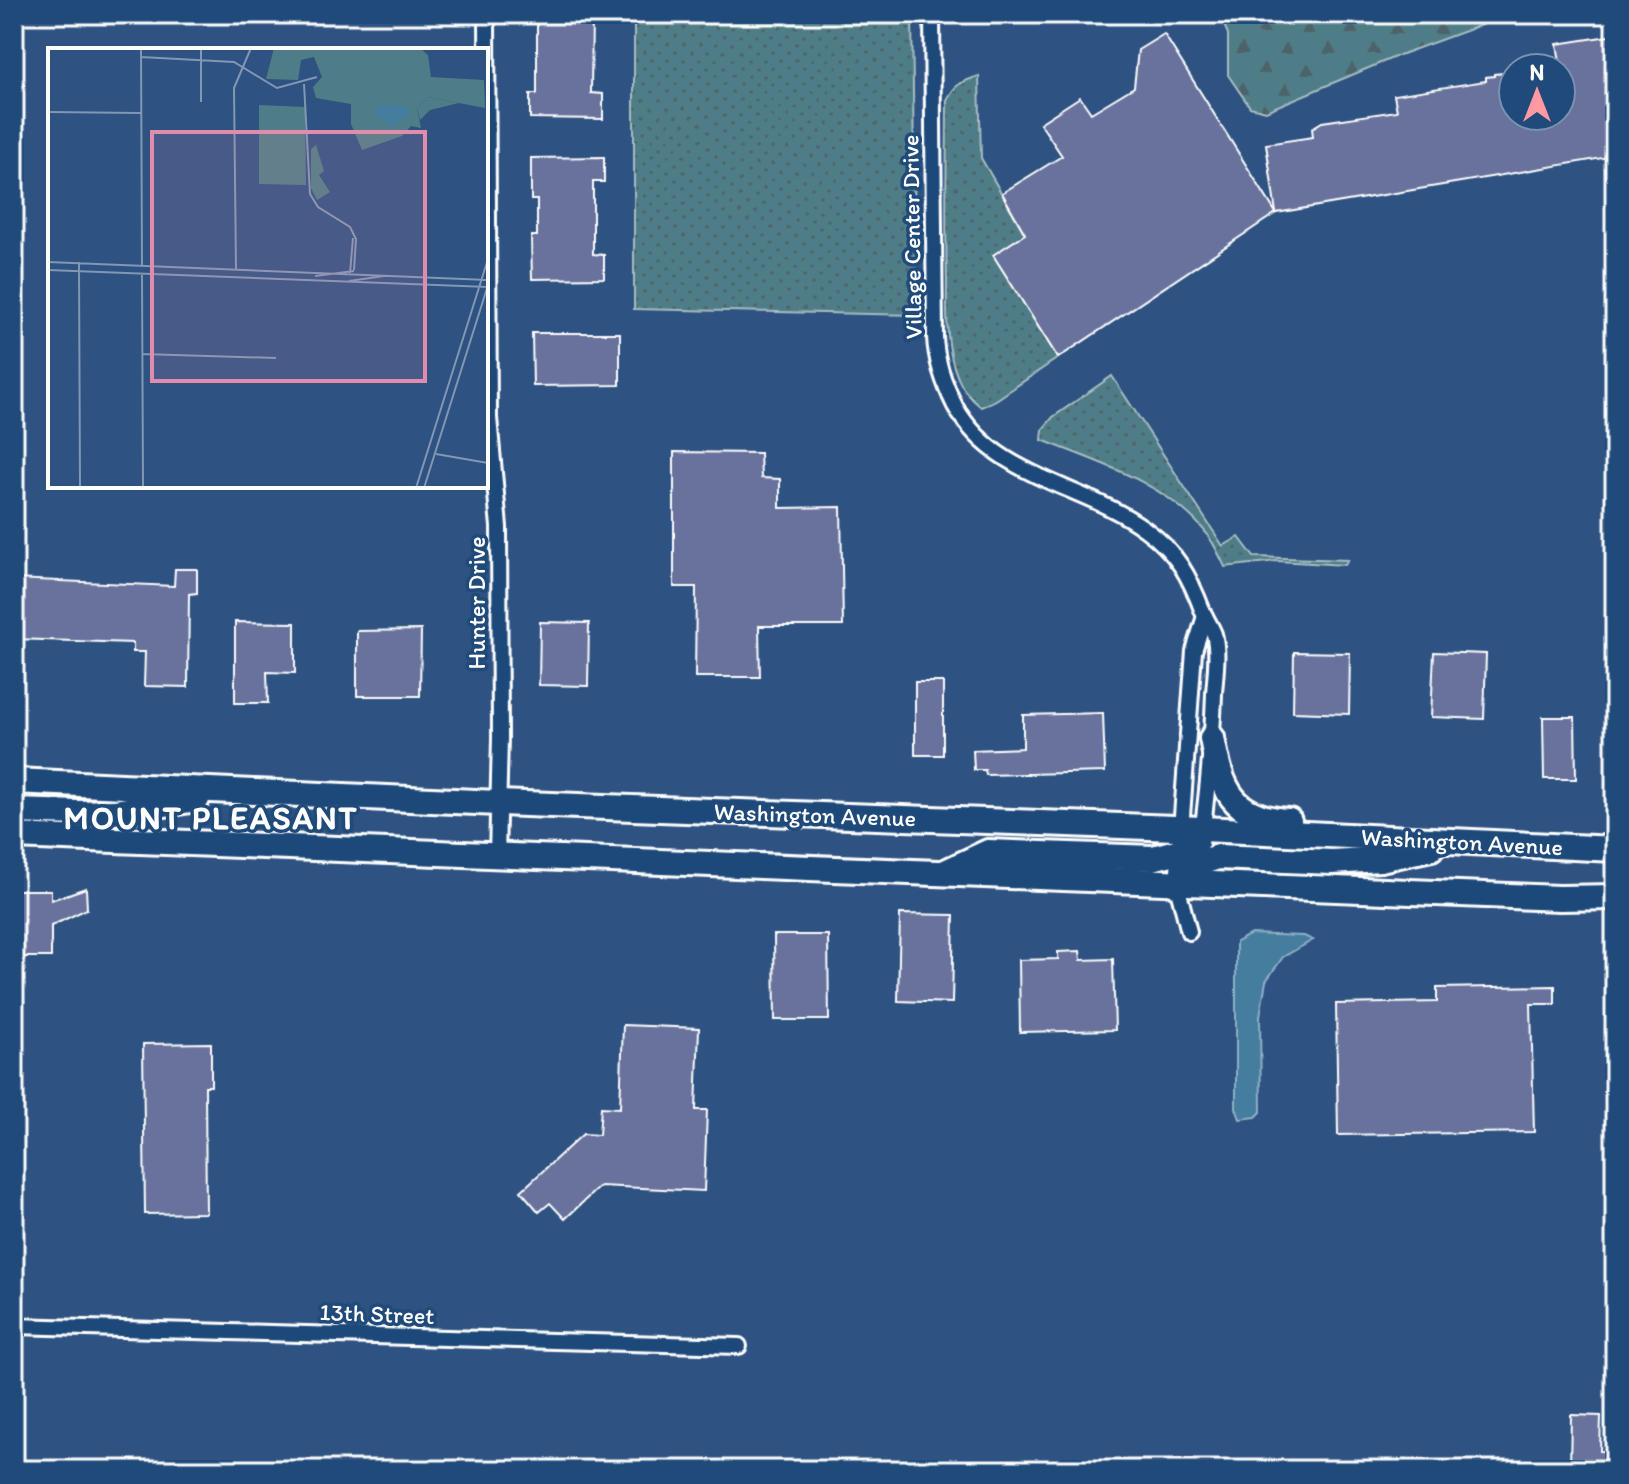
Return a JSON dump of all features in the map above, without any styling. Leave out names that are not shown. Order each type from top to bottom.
[{"type":"main road","points":[[1212,738],[1218,771],[1228,794],[1243,807],[1269,820],[1438,829],[1460,841]]},
{"type":"main road","name":"Washington Avenue","points":[[14,781],[498,803],[1189,857],[1545,898],[1615,897]]},
{"type":"main road","points":[[14,811],[114,812],[239,791]]},
{"type":"main road","name":"Washington Avenue","points":[[14,836],[941,874],[1460,841],[1615,849]]},
{"type":"main road","points":[[941,874],[988,852],[1332,862],[1380,859],[1460,841]]},
{"type":"street","name":"Hunter Drive","points":[[487,14],[487,48]]},
{"type":"street","name":"Village Center Drive","points":[[932,14],[935,337],[940,371],[958,411],[986,445],[1023,470],[1144,528],[1165,545],[1195,589],[1214,635],[1216,664],[1212,738],[1189,857]]},
{"type":"street","name":"Hunter Drive","points":[[488,216],[489,418],[499,527],[497,856]]},
{"type":"street","name":"Village Center Drive","points":[[1189,932],[1194,651],[1205,616]]},
{"type":"street","name":"13th Street","points":[[14,1326],[739,1346]]},
{"type":"green space","points":[[634,14],[912,14],[916,315],[634,309]]},
{"type":"green space","points":[[1219,14],[1494,14],[1487,23],[1402,54],[1266,111],[1250,107],[1228,75],[1228,34]]},
{"type":"green space","points":[[979,76],[981,158],[1025,234],[994,255],[1058,358],[981,407],[962,387],[951,355],[947,318],[946,235],[947,100],[959,84]]},
{"type":"green space","points":[[1112,376],[1223,546],[1239,537],[1254,557],[1348,560],[1345,565],[1277,561],[1225,567],[1207,533],[1169,498],[1128,475],[1042,440],[1043,429],[1053,417]]},
{"type":"water","points":[[1251,934],[1304,936],[1313,940],[1283,957],[1266,981],[1260,1016],[1261,1112],[1256,1117],[1240,1119],[1236,1108],[1236,942]]},
{"type":"building","points":[[537,14],[592,14],[591,93],[603,94],[603,119],[530,118],[530,94],[537,94]]},
{"type":"building","points":[[1164,34],[1276,213],[1058,358],[993,255],[1025,234],[1002,193],[1062,156],[1040,123],[1080,97],[1091,113],[1134,87],[1138,50]]},
{"type":"building","points":[[1615,35],[1615,156],[1276,213],[1266,144],[1313,137],[1312,128],[1322,122],[1397,111],[1394,95],[1486,81],[1486,77],[1497,74],[1497,132],[1577,132],[1577,52],[1558,52],[1557,44]]},
{"type":"building","points":[[604,157],[604,182],[593,182],[593,254],[604,255],[604,278],[532,279],[531,236],[537,236],[537,200],[531,200],[531,158]]},
{"type":"building","points":[[532,333],[620,333],[620,385],[533,386]]},
{"type":"building","points":[[674,452],[760,453],[761,478],[780,479],[780,508],[841,507],[843,626],[759,626],[760,677],[695,677],[696,587],[674,587]]},
{"type":"building","points":[[175,569],[197,569],[197,593],[189,594],[188,687],[144,686],[145,652],[133,652],[133,643],[14,639],[14,579],[174,586]]},
{"type":"building","points":[[235,622],[295,623],[295,673],[267,672],[268,703],[235,703]]},
{"type":"building","points":[[540,622],[589,623],[588,686],[539,685]]},
{"type":"building","points":[[421,630],[420,696],[357,696],[357,631]]},
{"type":"building","points":[[1294,652],[1350,653],[1349,714],[1293,712]]},
{"type":"building","points":[[1434,652],[1486,654],[1484,719],[1431,717]]},
{"type":"building","points":[[915,682],[943,682],[943,755],[915,755]]},
{"type":"building","points":[[1103,713],[1105,772],[986,775],[985,770],[974,770],[973,750],[1023,748],[1023,715]]},
{"type":"building","points":[[1543,717],[1575,717],[1576,779],[1544,779]]},
{"type":"building","points":[[86,888],[87,909],[51,926],[51,957],[14,957],[14,890],[51,890],[51,900]]},
{"type":"building","points":[[900,914],[954,915],[952,1003],[898,1001]]},
{"type":"building","points":[[774,935],[828,935],[829,1020],[775,1020]]},
{"type":"building","points":[[1080,951],[1081,960],[1113,959],[1115,1030],[1020,1032],[1019,960],[1058,959],[1058,952]]},
{"type":"building","points":[[1555,986],[1555,1004],[1531,1004],[1534,1132],[1338,1135],[1336,1004],[1437,1002],[1437,988]]},
{"type":"building","points":[[623,1025],[699,1028],[696,1110],[707,1110],[704,1191],[600,1186],[565,1219],[550,1203],[539,1212],[521,1191],[583,1134],[599,1135],[601,1107],[620,1108]]},
{"type":"building","points":[[211,1043],[211,1086],[205,1086],[206,1213],[145,1214],[143,1044]]},
{"type":"building","points":[[1571,1415],[1601,1416],[1600,1451],[1615,1452],[1615,1470],[1570,1470]]},
{"type":"district","name":"MOUNT PLEASANT","points":[[211,818]]}]
